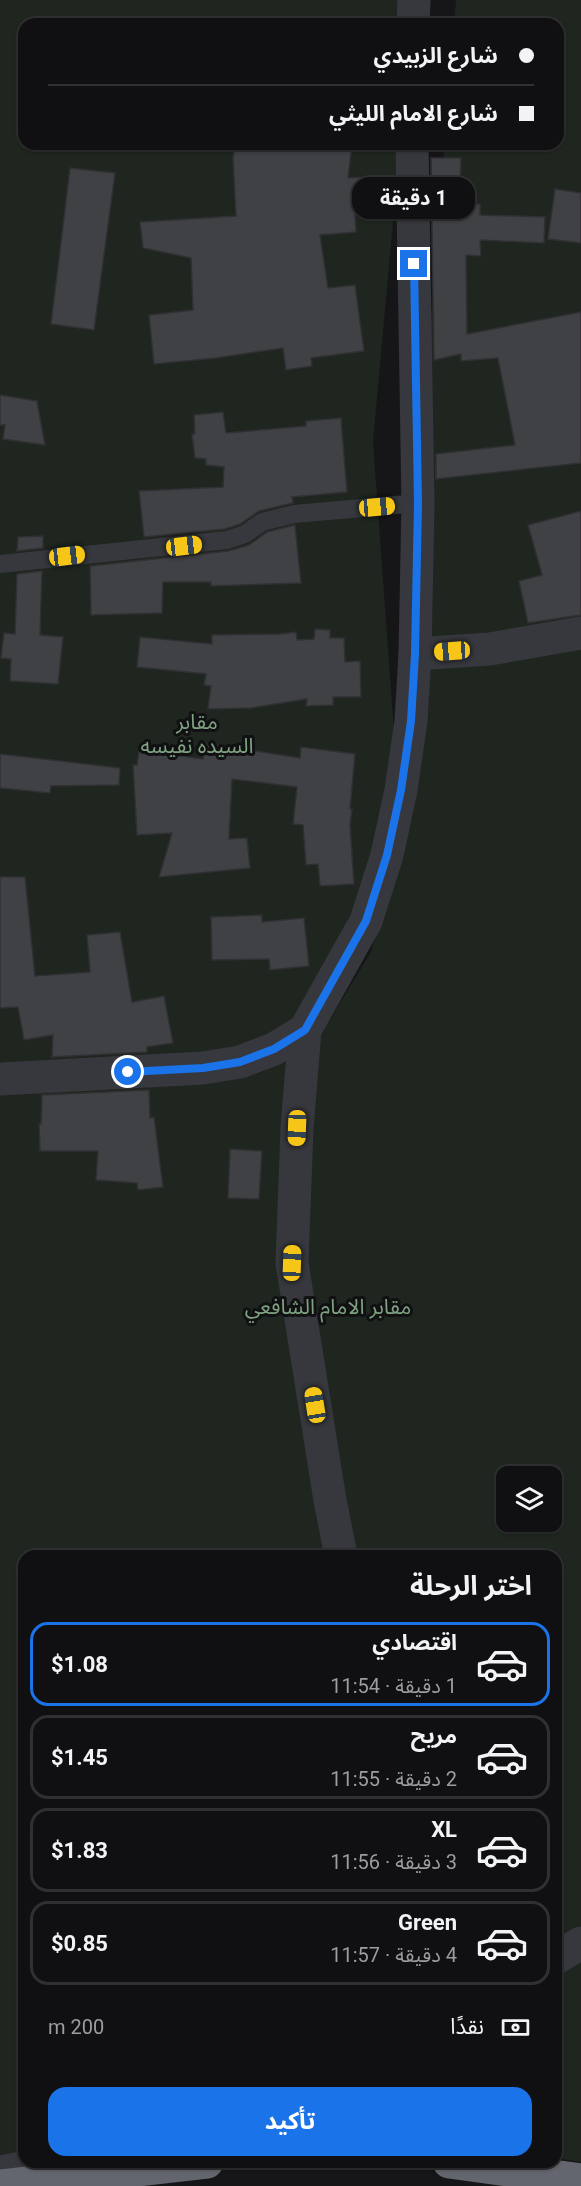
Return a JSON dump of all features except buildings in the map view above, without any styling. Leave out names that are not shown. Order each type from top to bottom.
[{"type":"highway","points":[[0,2186],[155,2168]]},
{"type":"highway","points":[[493,2168],[581,2180]]},
{"type":"street","points":[[413,18],[414,0]]},
{"type":"street","points":[[340,1550],[292,1263],[297,1128],[305,1030],[366,921],[387,855],[401,790],[411,721],[415,654],[418,503],[412,150]]},
{"type":"street","points":[[415,654],[490,649],[581,633]]},
{"type":"street","points":[[0,1079],[203,1068],[240,1062],[257,1056],[274,1049],[305,1030]]},
{"type":"street","points":[[562,1954],[581,1943]]},
{"type":"street","points":[[562,2163],[581,2166]]},
{"type":"street","points":[[0,2172],[21,2168]]},
{"type":"street","points":[[484,2168],[489,2186]]},
{"type":"lane","points":[[0,564],[228,540],[245,534],[262,522],[294,514],[418,503]]},
{"type":"green space","name":"مقابر السيده نفيسه","points":[[0,0],[413,0],[412,18],[18,18],[18,150],[399,150],[373,442],[395,744],[374,880],[289,1029],[238,1051],[0,1070]]},
{"type":"green space","name":"مقابر الامام الشافعي","points":[[456,0],[581,0],[581,2162],[562,2159],[562,1550],[18,1550],[18,2163],[0,2167],[0,1095],[240,1076],[326,1026],[371,952],[423,748],[424,405],[445,150],[564,150],[564,18],[454,18]]},
{"type":"route","points":[[128,1072],[203,1068],[240,1062],[274,1049],[305,1030],[366,921],[387,855],[401,790],[411,721],[415,654],[418,503],[414,264]]}]
